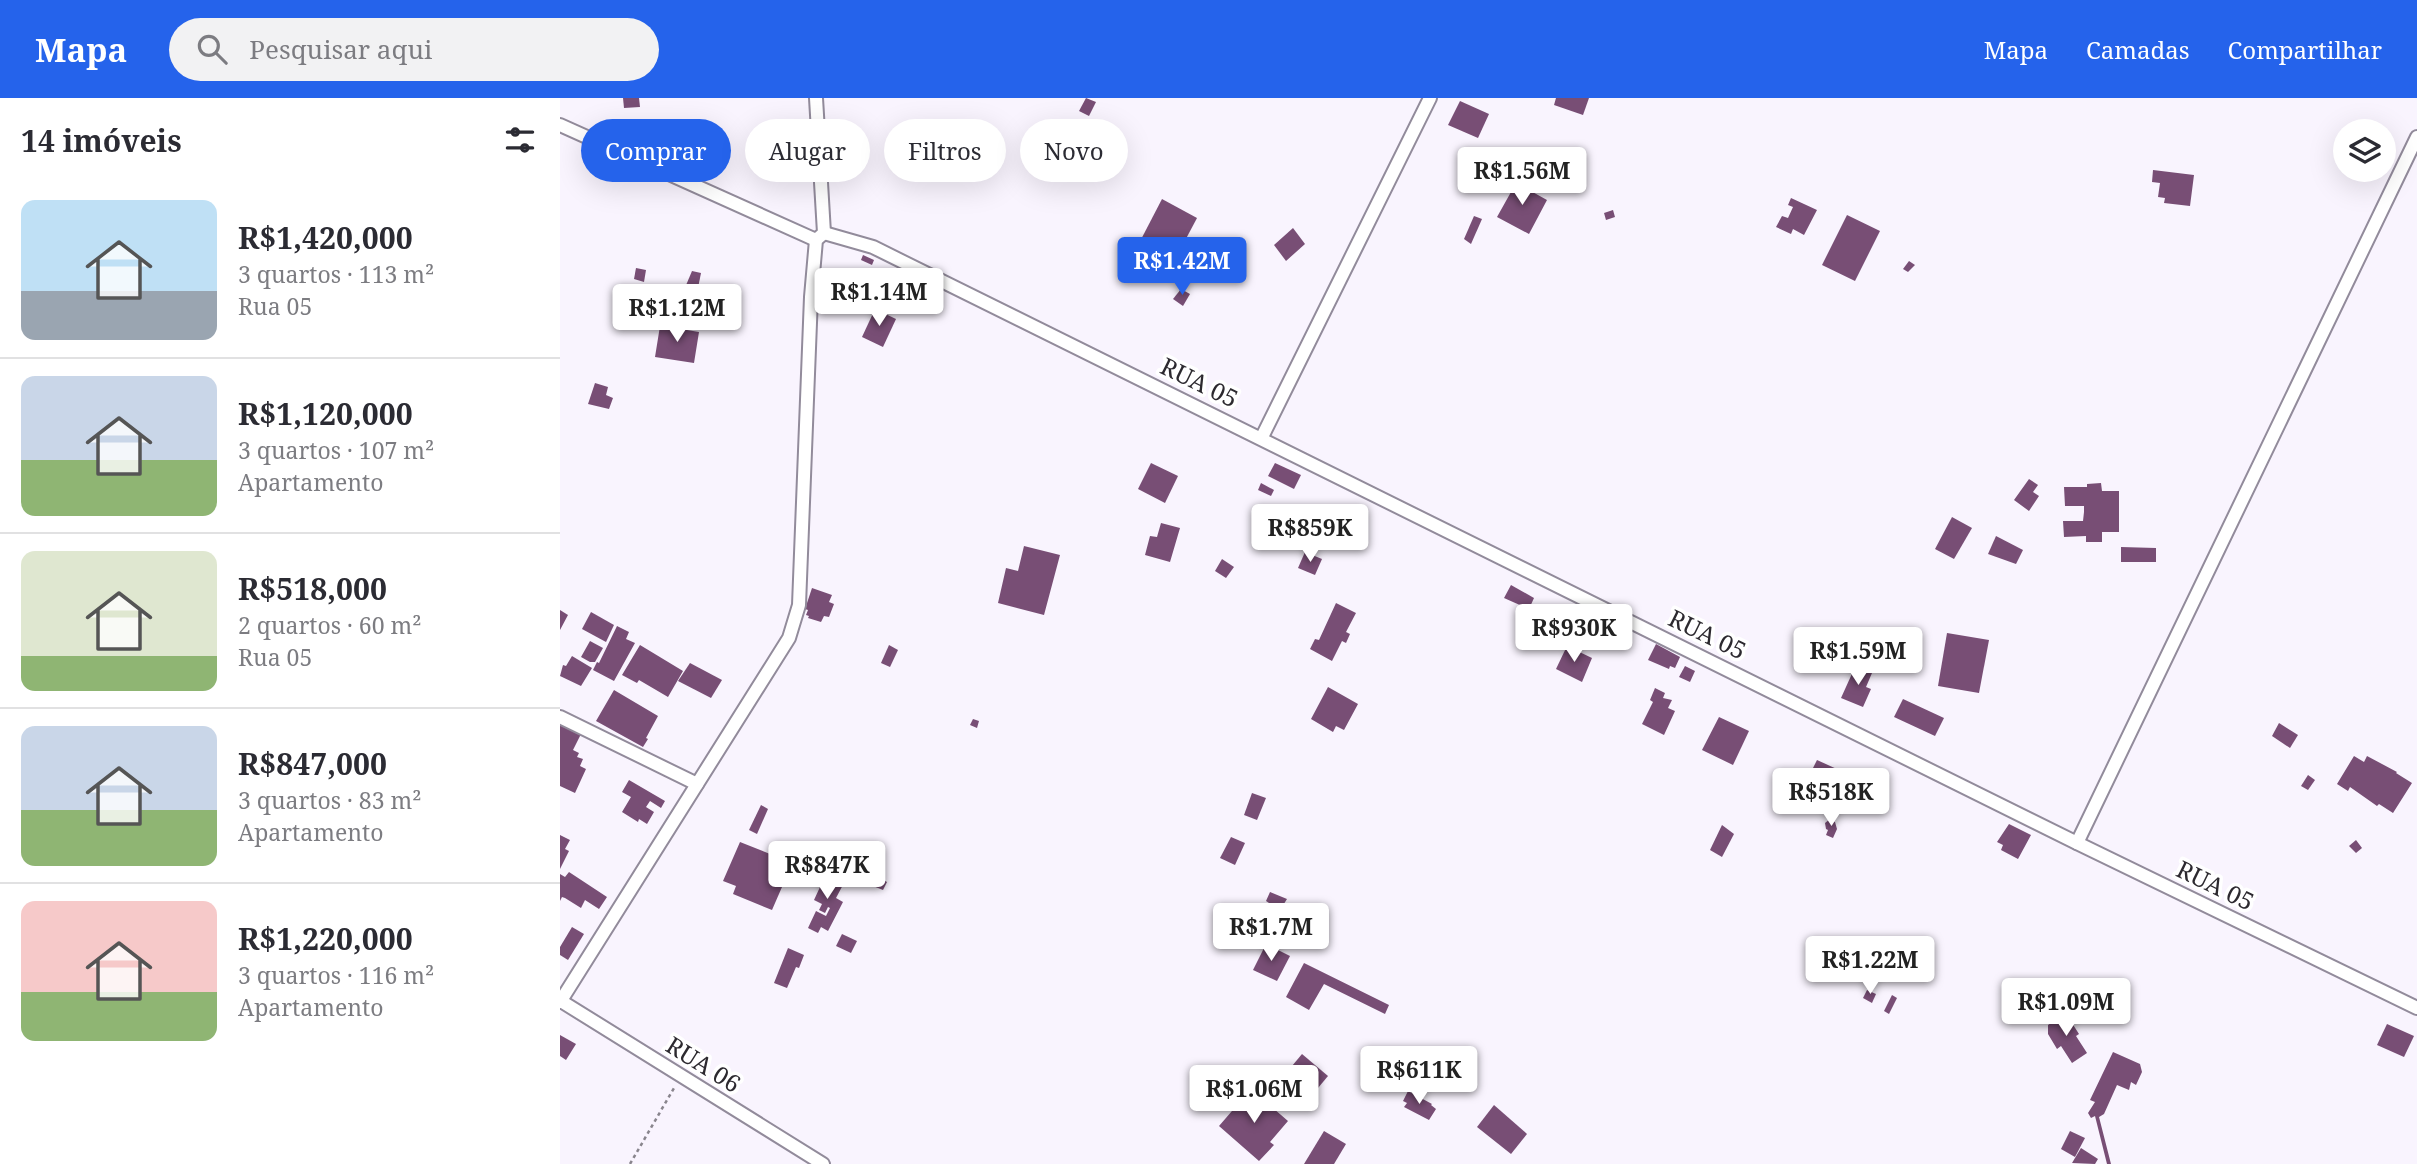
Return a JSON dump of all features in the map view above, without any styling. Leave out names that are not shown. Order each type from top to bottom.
[{"type":"street","points":[[560,1002],[789,638],[799,605],[811,297],[820,236],[816,98]]},
{"type":"street","points":[[1262,437],[1430,98]]},
{"type":"street","name":"RUA 05","points":[[560,125],[820,236],[873,247],[2417,1008]]},
{"type":"street","points":[[2077,842],[2417,137]]},
{"type":"street","points":[[560,717],[697,784]]},
{"type":"street","name":"RUA 06","points":[[560,1002],[823,1164]]},
{"type":"path","points":[[630,1164],[681,1076]]},
{"type":"building","points":[[623,98],[639,98],[640,107],[624,108]]},
{"type":"building","points":[[1086,98],[1096,102],[1089,116],[1079,111]]},
{"type":"building","points":[[1556,98],[1589,98],[1583,115],[1554,105]]},
{"type":"building","points":[[1460,101],[1489,114],[1478,138],[1448,125]]},
{"type":"building","points":[[2153,170],[2194,175],[2190,206],[2164,203],[2165,198],[2158,197],[2160,183],[2152,182]]},
{"type":"building","points":[[1509,179],[1547,200],[1529,234],[1497,217],[1511,192],[1504,188]]},
{"type":"building","points":[[1791,198],[1817,210],[1804,235],[1793,229],[1791,234],[1776,227],[1782,216],[1788,218],[1793,207],[1788,205]]},
{"type":"building","points":[[1162,199],[1197,218],[1170,269],[1135,251]]},
{"type":"building","points":[[1613,210],[1615,217],[1606,220],[1604,213]]},
{"type":"building","points":[[1847,215],[1880,231],[1855,281],[1822,265]]},
{"type":"building","points":[[1474,216],[1482,219],[1471,244],[1464,239]]},
{"type":"building","points":[[1293,228],[1305,244],[1286,261],[1274,245]]},
{"type":"building","points":[[863,255],[874,260],[872,265],[861,260]]},
{"type":"building","points":[[1909,261],[1915,265],[1908,272],[1903,269]]},
{"type":"building","points":[[636,268],[646,270],[644,282],[634,279]]},
{"type":"building","points":[[692,271],[701,273],[697,293],[684,290]]},
{"type":"building","points":[[1181,289],[1190,294],[1183,306],[1173,299]]},
{"type":"building","points":[[875,309],[896,319],[883,347],[862,337]]},
{"type":"building","points":[[673,323],[699,332],[694,363],[655,357],[660,326],[672,329]]},
{"type":"building","points":[[595,383],[608,387],[606,395],[613,398],[609,409],[588,404]]},
{"type":"building","points":[[1151,463],[1178,476],[1165,503],[1138,489]]},
{"type":"building","points":[[1275,463],[1301,475],[1294,489],[1268,476]]},
{"type":"building","points":[[2029,479],[2038,485],[2033,492],[2039,496],[2029,511],[2014,500]]},
{"type":"building","points":[[1261,483],[1274,490],[1271,496],[1258,490]]},
{"type":"building","points":[[2101,483],[2102,491],[2119,491],[2119,532],[2102,532],[2102,542],[2086,542],[2086,536],[2064,537],[2063,521],[2083,521],[2084,506],[2065,506],[2064,487],[2087,487],[2087,484]]},
{"type":"building","points":[[1952,517],[1972,528],[1954,559],[1935,549]]},
{"type":"building","points":[[1161,523],[1180,528],[1170,562],[1145,555],[1150,536],[1157,537]]},
{"type":"building","points":[[1279,526],[1288,531],[1282,542],[1273,537]]},
{"type":"building","points":[[1996,536],[2023,550],[2016,564],[1988,554]]},
{"type":"building","points":[[1024,546],[1060,555],[1044,615],[998,603],[1006,568],[1018,571]]},
{"type":"building","points":[[2121,547],[2156,548],[2156,562],[2121,562]]},
{"type":"building","points":[[1305,552],[1322,559],[1315,575],[1298,568]]},
{"type":"building","points":[[1222,559],[1234,567],[1226,578],[1215,571]]},
{"type":"building","points":[[1511,585],[1534,598],[1529,609],[1504,598]]},
{"type":"building","points":[[812,588],[832,595],[829,602],[834,604],[829,617],[824,616],[821,622],[806,615],[808,610],[805,609]]},
{"type":"building","points":[[1336,603],[1356,613],[1346,632],[1350,634],[1346,643],[1342,641],[1332,661],[1310,649],[1315,639],[1319,640]]},
{"type":"building","points":[[560,610],[568,615],[560,630]]},
{"type":"building","points":[[591,612],[614,625],[606,642],[582,629]]},
{"type":"building","points":[[617,626],[629,632],[626,639],[635,643],[614,681],[593,670]]},
{"type":"building","points":[[1947,633],[1989,640],[1979,693],[1938,686]]},
{"type":"building","points":[[590,641],[603,648],[595,662],[581,657]]},
{"type":"building","points":[[1656,644],[1680,657],[1675,668],[1670,666],[1669,669],[1648,660]]},
{"type":"building","points":[[640,645],[683,671],[668,697],[639,680],[637,683],[622,675]]},
{"type":"building","points":[[889,645],[898,650],[890,667],[881,663]]},
{"type":"building","points":[[1567,646],[1592,658],[1582,682],[1556,669]]},
{"type":"building","points":[[572,656],[592,668],[581,686],[560,676],[563,665],[566,666]]},
{"type":"building","points":[[690,663],[722,680],[711,698],[678,681]]},
{"type":"building","points":[[1685,666],[1695,671],[1690,682],[1679,677]]},
{"type":"building","points":[[1855,667],[1872,673],[1866,687],[1871,689],[1863,707],[1841,698]]},
{"type":"building","points":[[1328,687],[1358,704],[1344,730],[1336,726],[1333,732],[1311,719]]},
{"type":"building","points":[[1655,688],[1665,693],[1663,698],[1672,700],[1668,708],[1675,711],[1664,735],[1642,724],[1653,702],[1650,700]]},
{"type":"building","points":[[614,690],[658,716],[643,747],[596,721]]},
{"type":"building","points":[[1903,699],[1944,718],[1935,736],[1894,717]]},
{"type":"building","points":[[1719,717],[1749,731],[1733,765],[1702,750]]},
{"type":"building","points":[[973,719],[979,721],[977,728],[970,725]]},
{"type":"building","points":[[2279,723],[2298,735],[2290,748],[2272,736]]},
{"type":"building","points":[[560,725],[581,734],[573,750],[579,753],[577,757],[583,759],[580,766],[586,769],[575,793],[560,786]]},
{"type":"building","points":[[2354,756],[2364,762],[2367,756],[2412,783],[2393,813],[2379,804],[2377,806],[2350,787],[2348,791],[2337,784]]},
{"type":"building","points":[[1817,760],[1861,780],[1849,804],[1806,782]]},
{"type":"building","points":[[2308,775],[2315,780],[2308,790],[2301,786]]},
{"type":"building","points":[[629,780],[665,801],[661,808],[650,801],[646,807],[654,812],[647,824],[622,812],[631,797],[622,792]]},
{"type":"building","points":[[1252,793],[1266,798],[1257,820],[1244,815]]},
{"type":"building","points":[[761,805],[768,809],[757,834],[749,830]]},
{"type":"building","points":[[1830,819],[1835,822],[1837,829],[1833,838],[1826,835],[1828,830],[1825,823]]},
{"type":"building","points":[[2009,824],[2031,835],[2018,859],[2001,850],[2003,845],[1997,842]]},
{"type":"building","points":[[1722,825],[1734,834],[1722,857],[1710,850]]},
{"type":"building","points":[[560,835],[570,840],[565,849],[569,851],[560,869]]},
{"type":"building","points":[[1231,837],[1245,843],[1235,865],[1220,858]]},
{"type":"building","points":[[2356,840],[2362,848],[2356,853],[2349,846]]},
{"type":"building","points":[[740,842],[770,854],[772,848],[784,853],[781,860],[792,864],[772,910],[733,894],[736,886],[723,881]]},
{"type":"building","points":[[569,872],[607,897],[599,909],[585,900],[581,908],[562,897],[560,901],[560,874],[565,877]]},
{"type":"building","points":[[828,873],[845,881],[836,898],[843,902],[828,931],[821,927],[818,933],[808,928],[816,911],[826,916],[830,908],[828,907],[825,913],[819,910],[822,904],[814,900],[820,887],[810,882],[815,875],[825,879]]},
{"type":"building","points":[[872,874],[887,882],[883,890],[868,884]]},
{"type":"building","points":[[1270,892],[1287,899],[1282,907],[1286,909],[1279,924],[1276,922],[1274,925],[1261,918],[1269,903],[1266,901]]},
{"type":"building","points":[[572,927],[584,934],[568,960],[560,955],[560,947]]},
{"type":"building","points":[[842,934],[857,941],[851,953],[836,946]]},
{"type":"building","points":[[1266,944],[1290,956],[1277,981],[1253,970]]},
{"type":"building","points":[[788,948],[804,955],[787,988],[774,983]]},
{"type":"building","points":[[1304,963],[1389,1005],[1385,1014],[1324,984],[1309,1010],[1286,997]]},
{"type":"building","points":[[1867,990],[1876,994],[1872,1003],[1863,998]]},
{"type":"building","points":[[1892,995],[1897,998],[1889,1014],[1884,1011]]},
{"type":"building","points":[[2061,1016],[2070,1020],[2087,1053],[2072,1063],[2061,1046],[2057,1049],[2048,1034],[2048,1025]]},
{"type":"building","points":[[2387,1024],[2414,1036],[2404,1057],[2377,1045]]},
{"type":"building","points":[[560,1035],[576,1044],[566,1060],[560,1056]]},
{"type":"building","points":[[2113,1052],[2140,1064],[2142,1072],[2136,1085],[2131,1082],[2129,1090],[2117,1085],[2104,1114],[2099,1117],[2111,1164],[2107,1164],[2095,1116],[2091,1118],[2088,1113],[2095,1102],[2090,1100]]},
{"type":"building","points":[[1302,1054],[1328,1076],[1308,1100],[1282,1078]]},
{"type":"building","points":[[1251,1089],[1288,1121],[1270,1142],[1274,1145],[1259,1161],[1219,1126]]},
{"type":"building","points":[[1408,1091],[1436,1109],[1429,1120],[1404,1107],[1407,1103],[1403,1101]]},
{"type":"building","points":[[1494,1105],[1527,1134],[1511,1154],[1477,1127]]},
{"type":"building","points":[[1324,1131],[1346,1144],[1334,1164],[1304,1164]]},
{"type":"building","points":[[2070,1131],[2085,1138],[2075,1157],[2061,1149]]},
{"type":"building","points":[[2081,1148],[2098,1159],[2095,1164],[2072,1163]]}]
